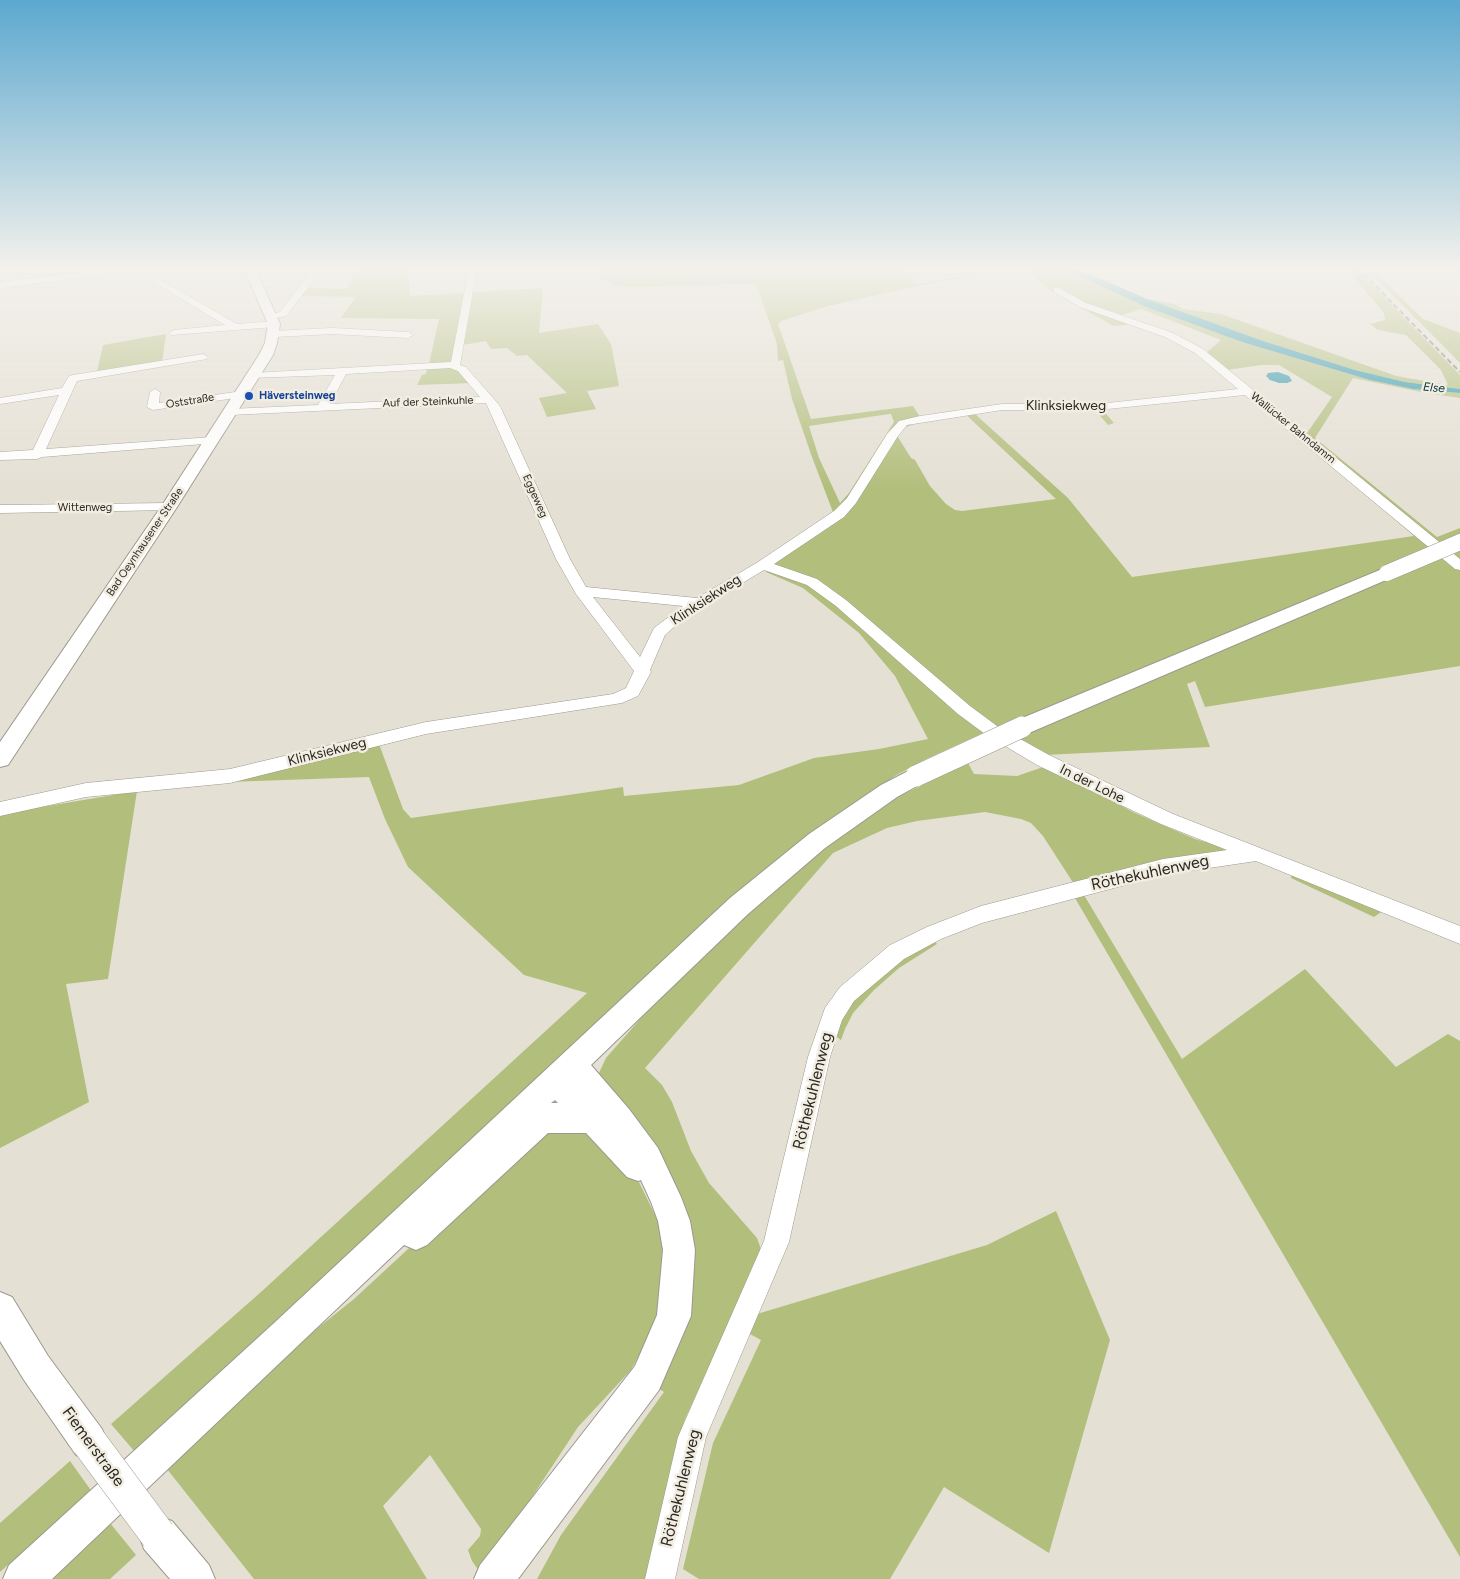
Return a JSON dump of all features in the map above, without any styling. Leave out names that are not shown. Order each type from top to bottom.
[{"type":"main road","name":"Bad Oeynhausener Straße","points":[[1,754],[212,441],[266,355],[269,342]]},
{"type":"main road","points":[[23,1579],[565,1073],[739,906],[781,870],[853,815],[916,776],[1022,727],[1460,542]]},
{"type":"main road","points":[[565,1073],[594,1120],[665,1196]]},
{"type":"main road","points":[[494,1579],[647,1378],[674,1316],[679,1250],[674,1221],[665,1196],[647,1159],[625,1127],[565,1073]]},
{"type":"main road","points":[[285,1336],[367,1278],[542,1119],[574,1117],[594,1120]]},
{"type":"main road","name":"Fiemerstraße","points":[[0,1309],[36,1368],[89,1442],[158,1536],[195,1579]]},
{"type":"main road","points":[[512,1579],[569,1481]]},
{"type":"street","points":[[253,376],[455,366],[460,342]]},
{"type":"street","name":"Wallücker Bahndamm","points":[[1184,342],[1248,391],[1460,566]]},
{"type":"street","points":[[37,455],[73,378],[159,369],[203,357]]},
{"type":"street","name":"Auf der Steinkuhle","points":[[455,366],[462,369],[490,400]]},
{"type":"street","points":[[323,406],[342,371]]},
{"type":"street","name":"Klinksiekweg","points":[[0,809],[86,790],[230,776],[426,728],[616,699],[632,692],[643,672],[659,632],[679,615],[763,565],[839,514],[852,500],[893,434],[903,424],[920,419],[1002,407],[1098,407],[1248,391]]},
{"type":"street","name":"Oststraße","points":[[155,392],[153,407],[242,394]]},
{"type":"street","points":[[0,401],[64,394]]},
{"type":"street","name":"Auf der Steinkuhle","points":[[230,412],[323,406],[490,400]]},
{"type":"street","name":"Eggeweg","points":[[490,400],[563,559],[581,592],[643,672]]},
{"type":"street","points":[[0,456],[37,455],[212,441]]},
{"type":"street","name":"Wittenweg","points":[[0,508],[169,507]]},
{"type":"street","name":"In der Lohe","points":[[763,565],[812,582],[841,603],[964,710],[1043,760],[1141,808],[1460,935]]},
{"type":"street","points":[[581,592],[698,603]]},
{"type":"street","name":"Röthekuhlenweg","points":[[660,1579],[692,1437],[776,1242],[819,1057],[833,1015],[847,994],[897,952],[934,933],[981,915],[1163,867],[1257,853]]},
{"type":"green space","points":[[122,342],[165,342],[162,363],[97,372],[103,345]]},
{"type":"green space","points":[[434,342],[482,342],[462,345],[460,365],[429,364]]},
{"type":"green space","points":[[486,342],[609,342],[619,386],[587,391],[596,409],[547,417],[539,398],[567,393],[527,355],[517,356],[507,348],[491,349]]},
{"type":"green space","points":[[776,342],[784,342],[811,419],[913,406],[920,417],[909,421],[912,425],[902,428],[896,434],[911,458],[915,460],[930,486],[946,504],[955,510],[962,511],[1056,499],[962,411],[1098,406],[1252,389],[1307,433],[1332,397],[1279,365],[1261,365],[1227,370],[1206,353],[1219,342],[1242,342],[1370,380],[1413,389],[1460,393],[1460,398],[1353,378],[1315,438],[1437,537],[1460,528],[1460,666],[1205,707],[1195,681],[1187,684],[1210,747],[1044,755],[985,732],[924,760],[895,776],[810,834],[752,881],[410,1201],[135,1452],[111,1424],[261,1292],[587,993],[524,975],[408,867],[385,819],[369,777],[228,782],[379,744],[403,809],[411,818],[623,787],[624,796],[739,785],[814,758],[879,749],[928,739],[895,676],[859,633],[803,588],[766,572],[781,556],[836,520],[792,399],[783,360],[778,361]],"holes":[[[1247,394],[1252,396],[1414,536],[1132,577],[1068,498],[975,414],[1001,410],[1095,410],[1108,425],[1114,423],[1102,409]],[[891,414],[894,422],[849,493],[840,503],[819,458],[809,426]]]},
{"type":"green space","points":[[1265,342],[1299,342],[1396,376],[1448,385],[1441,370],[1413,342],[1428,342],[1460,375],[1460,389],[1405,382],[1355,370]]},
{"type":"green space","points":[[1439,342],[1460,342],[1460,363]]},
{"type":"green space","points":[[453,367],[473,383],[417,385],[422,375],[426,374],[427,368]]},
{"type":"green space","points":[[968,763],[974,774],[1017,776],[1046,766],[1135,813],[1195,839],[1236,851],[1074,884],[1043,836],[1031,823],[1021,819],[985,812],[917,821],[887,828],[833,853],[645,1068],[662,1085],[672,1102],[691,1151],[709,1183],[757,1238],[762,1252],[685,1419],[650,1579],[537,1579],[561,1535],[664,1392],[653,1385],[693,1261],[604,1088],[599,1073],[606,1058],[642,1017],[777,884],[811,856],[895,798]]},
{"type":"green space","points":[[137,791],[108,979],[66,984],[89,1102],[0,1148],[0,814]]},
{"type":"green space","points":[[1292,874],[1384,910],[1374,917],[1291,878]]},
{"type":"green space","points":[[1084,895],[1182,1059],[1305,969],[1396,1067],[1448,1034],[1460,1041],[1460,1557],[1075,898]]},
{"type":"green space","points":[[934,940],[937,944],[899,968],[874,990],[853,1013],[841,1040],[834,1035],[854,999],[901,957]]},
{"type":"green space","points":[[588,1127],[638,1180],[659,1223],[665,1262],[660,1316],[631,1370],[578,1427],[532,1497],[517,1534],[479,1571],[472,1561],[468,1550],[480,1536],[481,1529],[430,1455],[383,1506],[427,1579],[254,1579],[167,1469],[304,1339],[354,1299],[531,1135]]},
{"type":"green space","points":[[1056,1211],[1110,1340],[1049,1553],[944,1487],[890,1579],[699,1579],[683,1569],[713,1443],[761,1340],[748,1333],[757,1314],[987,1245]]},
{"type":"green space","points":[[70,1461],[95,1496],[37,1539],[0,1572],[0,1523]]},
{"type":"green space","points":[[110,1523],[136,1555],[110,1579],[50,1579]]},
{"type":"water","name":"Else","points":[[1241,342],[1265,342],[1355,370],[1405,382],[1460,389],[1460,393],[1413,389],[1370,380]]},
{"type":"water","points":[[1278,372],[1289,376],[1292,381],[1279,383],[1270,380],[1266,376],[1268,373]]},
{"type":"railway","points":[[1430,342],[1460,372]]},
{"type":"place","name":"Häversteinweg","points":[[249,396]]}]
